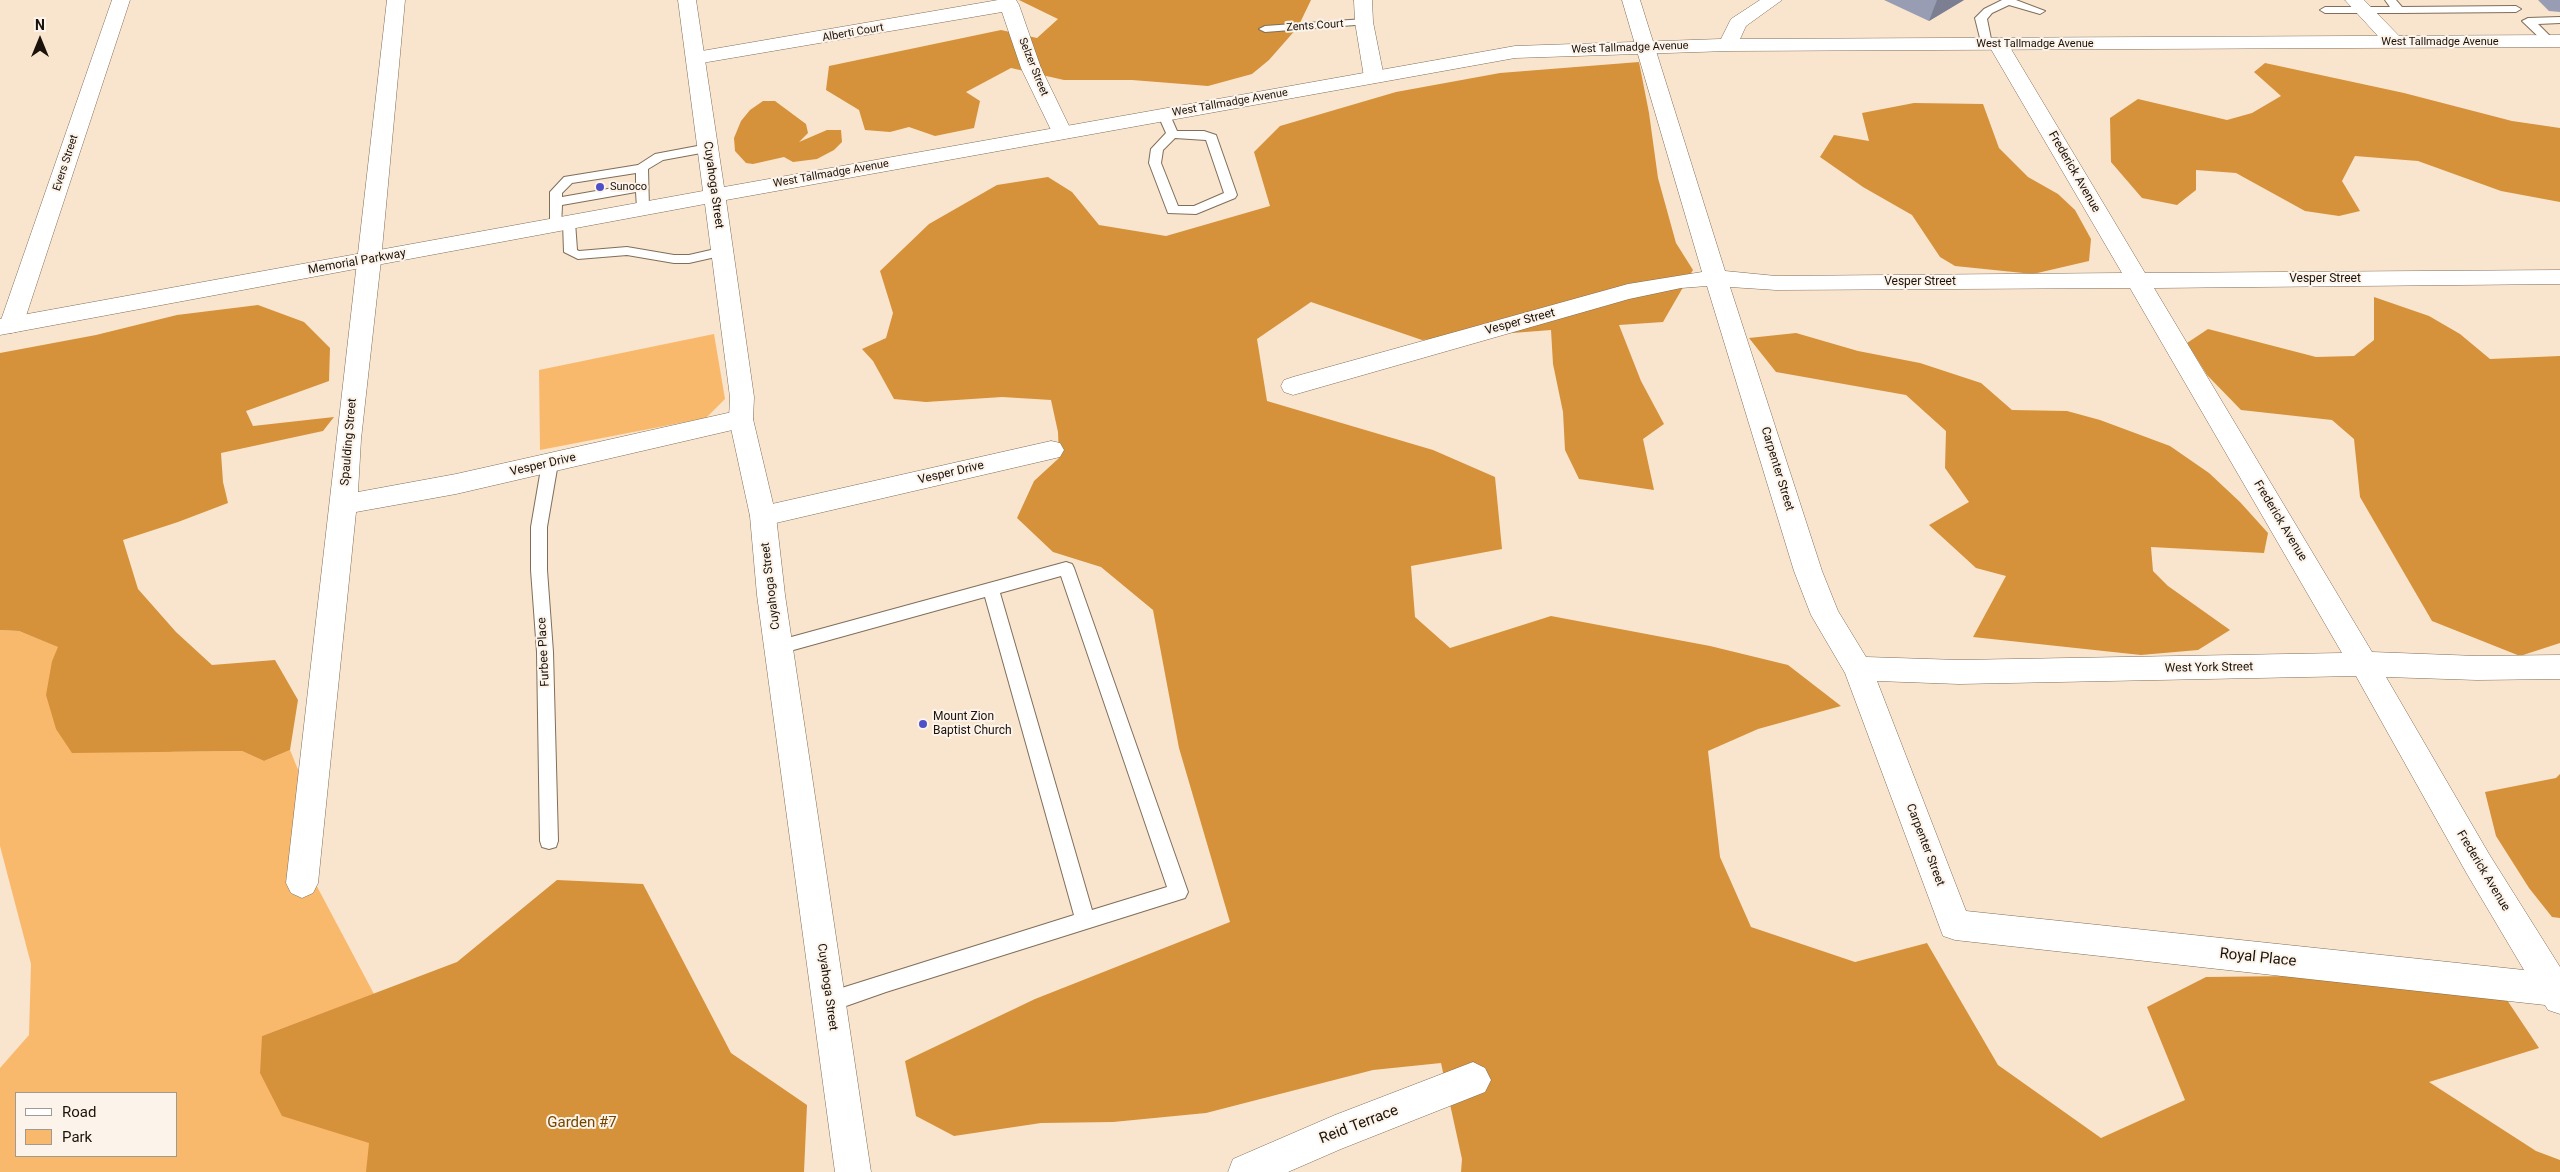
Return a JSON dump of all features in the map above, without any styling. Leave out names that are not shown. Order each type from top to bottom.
[{"type":"street","name":"Evers Street","points":[[5,326],[120,0]]},
{"type":"street","name":"Spaulding Street","points":[[302,883],[344,504],[358,343],[370,260],[396,0]]},
{"type":"street","name":"Cuyahoga Street","points":[[687,0],[714,195],[724,251],[741,389],[741,419],[763,516],[771,595],[853,1172]]},
{"type":"street","points":[[1364,0],[1364,22],[1374,77]]},
{"type":"street","name":"Carpenter Street","points":[[1631,0],[1715,278],[1772,451],[1808,571],[1825,615],[1858,669],[1955,925]]},
{"type":"street","points":[[1728,45],[1738,23],[1773,0]]},
{"type":"street","name":"Alberti Court","points":[[696,58],[1009,3]]},
{"type":"street","name":"Selzer Street","points":[[1009,3],[1031,68],[1062,132]]},
{"type":"street","points":[[2359,5],[2394,42]]},
{"type":"street","name":"West Tallmadge Avenue","points":[[714,195],[1516,52],[1646,46],[1728,45],[2554,41]]},
{"type":"street","name":"Frederick Avenue","points":[[1992,44],[2138,281],[2364,664],[2478,864],[2558,992]]},
{"type":"street","name":"Memorial Parkway","points":[[5,326],[562,223],[643,198],[714,195]]},
{"type":"street","name":"Vesper Street","points":[[1293,386],[1628,292],[1680,281],[1715,278],[1776,283],[2560,277]]},
{"type":"street","name":"Vesper Drive","points":[[344,504],[456,484],[741,419]]},
{"type":"street","name":"Vesper Drive","points":[[763,516],[1052,450]]},
{"type":"street","name":"West York Street","points":[[1858,669],[1959,672],[2364,664],[2477,668],[2560,667]]},
{"type":"street","name":"Royal Place","points":[[1955,925],[2558,992]]},
{"type":"street","name":"Reid Terrace","points":[[1246,1172],[1335,1133],[1473,1080]]},
{"type":"lane","points":[[2390,0],[2399,10]]},
{"type":"lane","points":[[2506,0],[2528,21],[2554,41]]},
{"type":"lane","points":[[1992,44],[1982,18],[1988,11],[2009,1],[2040,11]]},
{"type":"lane","points":[[2325,10],[2359,5],[2399,10],[2516,9]]},
{"type":"lane","points":[[2528,21],[2560,20]]},
{"type":"lane","name":"Zents Court","points":[[1265,29],[1364,22]]},
{"type":"lane","points":[[1164,115],[1172,134]]},
{"type":"lane","points":[[1172,134],[1204,135],[1212,138],[1219,165],[1231,195],[1196,210],[1173,210],[1154,163],[1157,149],[1172,134]]},
{"type":"lane","points":[[708,148],[659,157],[642,168],[568,180],[556,192],[555,202],[571,252],[578,255],[627,252],[674,260],[689,259],[724,251]]},
{"type":"lane","points":[[555,202],[643,198],[642,168]]},
{"type":"lane","name":"Furbee Place","points":[[549,841],[545,652],[539,570],[539,528],[550,463]]},
{"type":"lane","points":[[779,647],[1066,568],[1178,892],[886,982],[829,1002]]},
{"type":"lane","points":[[991,589],[1085,920]]},
{"type":"green space","points":[[1019,0],[1311,0],[1298,27],[1269,60],[1252,74],[1208,86],[1132,80],[1064,80],[1011,68],[966,92],[980,101],[974,128],[935,136],[909,127],[890,132],[865,130],[859,110],[826,90],[829,66],[1001,30],[1037,38],[1058,19]]},
{"type":"green space","points":[[1639,62],[1649,113],[1658,178],[1676,243],[1693,270],[1663,322],[1619,325],[1641,381],[1664,424],[1643,439],[1654,490],[1579,479],[1565,450],[1563,412],[1553,364],[1551,330],[1422,340],[1311,302],[1257,339],[1267,401],[1433,450],[1495,477],[1502,549],[1411,566],[1415,617],[1450,648],[1551,616],[1710,646],[1788,665],[1841,706],[1758,729],[1708,751],[1720,857],[1751,927],[1855,962],[1927,943],[1998,1065],[2101,1138],[2185,1100],[2147,1007],[2206,977],[2293,976],[2503,994],[2539,1048],[2429,1082],[2536,1151],[2560,1160],[2560,1172],[1461,1172],[1462,1159],[1441,1063],[1373,1070],[1206,1113],[1113,1122],[1041,1123],[954,1136],[916,1116],[905,1061],[1035,999],[1230,922],[1179,748],[1153,610],[1101,567],[1053,552],[1017,518],[1034,481],[1059,458],[1058,432],[1051,400],[1002,397],[926,402],[894,399],[873,361],[862,349],[886,338],[893,313],[880,271],[929,224],[997,185],[1048,177],[1072,192],[1099,225],[1166,236],[1270,206],[1254,152],[1280,126],[1396,92],[1500,73]]},
{"type":"green space","points":[[2265,63],[2404,93],[2512,121],[2560,128],[2560,202],[2501,191],[2418,161],[2355,156],[2342,181],[2360,211],[2339,216],[2305,211],[2236,173],[2196,170],[2196,190],[2177,205],[2142,198],[2111,162],[2110,118],[2138,99],[2227,120],[2252,113],[2281,96],[2254,72]]},
{"type":"green space","points":[[763,101],[775,101],[806,124],[808,133],[799,142],[827,130],[841,130],[842,142],[834,150],[817,159],[793,162],[784,157],[753,164],[746,163],[735,151],[734,138],[741,121],[750,110]]},
{"type":"green space","points":[[1914,103],[1983,104],[1999,148],[2028,177],[2058,194],[2075,210],[2091,239],[2089,261],[2033,274],[1955,266],[1940,257],[1912,215],[1863,187],[1820,157],[1834,135],[1869,141],[1862,113]]},
{"type":"green space","points":[[2374,297],[2429,316],[2460,334],[2490,359],[2560,356],[2560,643],[2520,656],[2432,621],[2360,497],[2354,439],[2332,420],[2241,410],[2207,375],[2187,343],[2208,329],[2316,357],[2354,356],[2374,340]]},
{"type":"green space","points":[[258,305],[304,322],[330,348],[329,381],[246,411],[253,426],[334,417],[323,431],[221,453],[223,482],[228,503],[123,540],[138,589],[176,632],[212,665],[275,660],[298,700],[290,750],[264,761],[242,751],[72,753],[56,729],[46,695],[52,661],[58,647],[19,631],[0,630],[0,353],[96,335],[177,315]]},
{"type":"green space","points":[[1796,333],[1858,351],[1920,363],[1981,383],[2012,410],[2067,411],[2100,420],[2170,446],[2209,473],[2240,502],[2268,533],[2264,553],[2151,547],[2153,571],[2168,586],[2230,630],[2198,650],[2141,655],[1973,637],[2006,576],[1976,568],[1929,525],[1969,502],[1945,468],[1946,431],[1906,395],[1776,372],[1749,338]]},
{"type":"green space","points":[[714,334],[725,399],[706,418],[540,450],[539,370]]},
{"type":"green space","points":[[0,630],[19,631],[59,647],[52,661],[172,752],[242,751],[264,761],[290,750],[301,777],[313,879],[374,994],[262,1036],[635,1172],[0,1172],[0,1068],[29,1035],[31,964],[0,846]]},
{"type":"green space","points":[[2560,774],[2560,918],[2552,917],[2529,888],[2496,836],[2485,792],[2556,778]]},
{"type":"green space","name":"Garden #7","points":[[557,880],[643,884],[731,1053],[807,1105],[804,1172],[366,1172],[369,1143],[282,1116],[260,1073],[262,1036],[457,962]]},
{"type":"place","name":"Sunoco","points":[[600,187]]},
{"type":"place","name":"Mount Zion Baptist Church","points":[[923,724]]}]
